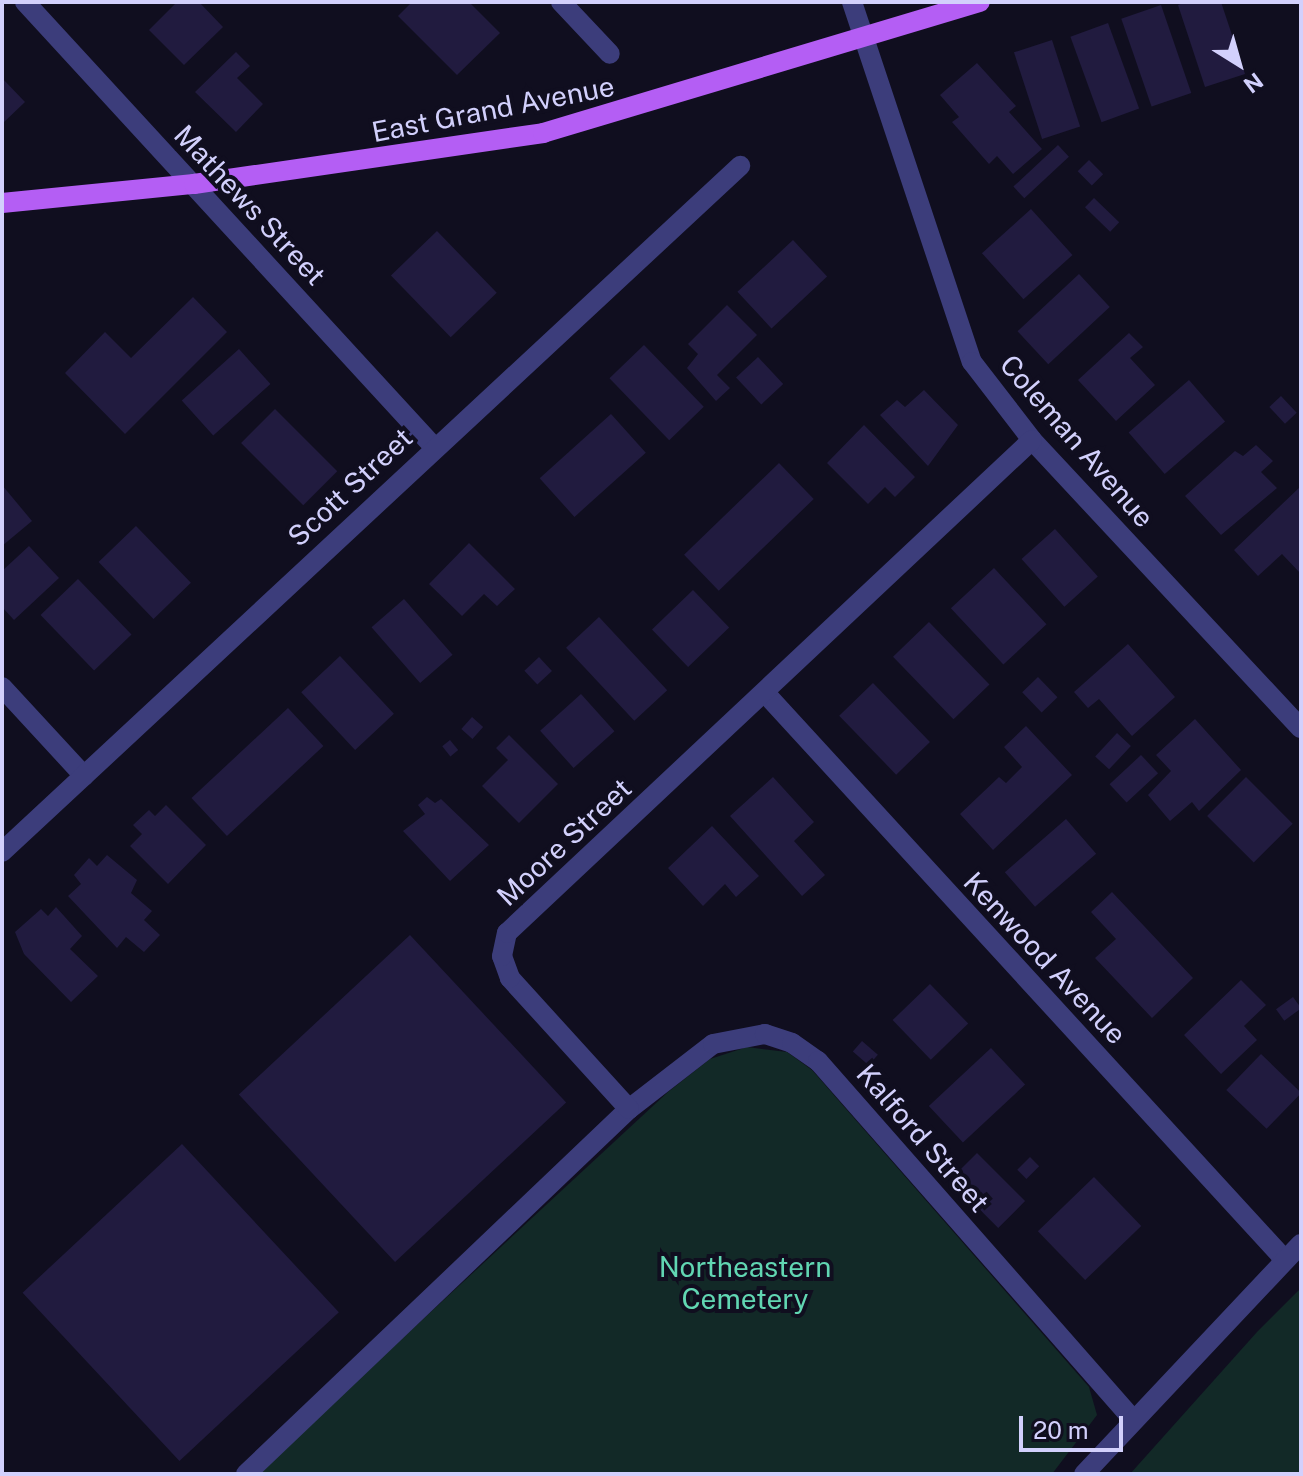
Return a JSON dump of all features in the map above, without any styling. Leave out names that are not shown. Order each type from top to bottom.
[{"type":"main road","name":"East Grand Avenue","points":[[2,203],[194,184],[543,133],[865,41],[980,2]]},
{"type":"street","name":"Mathews Street","points":[[25,2],[434,447]]},
{"type":"street","points":[[561,2],[610,54]]},
{"type":"street","name":"Coleman Avenue","points":[[852,2],[972,362],[1032,440],[1301,728]]},
{"type":"street","name":"Scott Street","points":[[2,852],[434,447],[740,166]]},
{"type":"street","name":"Moore Street","points":[[629,1109],[510,978],[502,956],[507,933],[766,694],[1032,440]]},
{"type":"street","points":[[2,687],[84,776]]},
{"type":"street","name":"Kenwood Avenue","points":[[766,694],[1284,1259]]},
{"type":"street","name":"Kalford Street","points":[[629,1109],[713,1044],[765,1034],[792,1043],[818,1061],[1131,1417]]},
{"type":"street","points":[[246,1474],[629,1109]]},
{"type":"street","points":[[1084,1474],[1131,1417],[1301,1244]]},
{"type":"green space","name":"Northeastern Cemetery","points":[[747,1047],[787,1052],[812,1070],[1089,1387],[1097,1415],[1052,1474],[256,1474],[668,1092],[710,1059]]},
{"type":"green space","points":[[1301,1288],[1301,1474],[1130,1474],[1257,1332]]},
{"type":"building","points":[[177,2],[199,2],[223,27],[184,65],[149,30]]},
{"type":"building","points":[[412,2],[469,2],[500,33],[457,75],[398,16]]},
{"type":"building","points":[[1185,2],[1221,2],[1245,74],[1205,87],[1178,5]]},
{"type":"building","points":[[1161,5],[1191,93],[1152,107],[1121,19]]},
{"type":"building","points":[[1108,23],[1139,109],[1102,122],[1070,37]]},
{"type":"building","points":[[1052,40],[1080,127],[1042,139],[1014,52]]},
{"type":"building","points":[[236,52],[250,66],[237,78],[263,104],[236,132],[195,92]]},
{"type":"building","points":[[977,63],[1016,106],[1009,112],[1042,149],[1013,174],[997,156],[989,164],[952,122],[959,117],[940,95]]},
{"type":"building","points":[[2,78],[25,102],[2,124]]},
{"type":"building","points":[[1058,145],[1069,157],[1024,198],[1013,187]]},
{"type":"building","points":[[1089,160],[1103,174],[1092,185],[1078,171]]},
{"type":"building","points":[[1094,198],[1119,222],[1110,232],[1085,207]]},
{"type":"building","points":[[1031,209],[1072,255],[1023,299],[982,253]]},
{"type":"building","points":[[437,231],[497,293],[451,337],[391,275]]},
{"type":"building","points":[[793,240],[827,277],[772,328],[737,292]]},
{"type":"building","points":[[1079,274],[1110,307],[1048,364],[1018,331]]},
{"type":"building","points":[[193,297],[227,332],[125,434],[65,373],[105,332],[131,358]]},
{"type":"building","points":[[727,305],[757,335],[717,375],[730,388],[716,401],[687,368],[698,354],[688,344]]},
{"type":"building","points":[[1129,333],[1143,347],[1130,358],[1155,385],[1116,421],[1078,380]]},
{"type":"building","points":[[644,345],[704,407],[669,440],[609,378]]},
{"type":"building","points":[[239,349],[270,384],[213,435],[182,401]]},
{"type":"building","points":[[758,357],[783,384],[761,405],[736,377]]},
{"type":"building","points":[[1189,380],[1225,422],[1165,474],[1129,432]]},
{"type":"building","points":[[924,390],[958,425],[928,466],[880,415],[897,400],[905,407]]},
{"type":"building","points":[[1281,396],[1297,413],[1285,424],[1269,407]]},
{"type":"building","points":[[275,409],[337,471],[303,505],[241,443]]},
{"type":"building","points":[[611,414],[646,453],[574,517],[540,478]]},
{"type":"building","points":[[864,425],[915,477],[895,497],[885,487],[868,504],[827,463]]},
{"type":"building","points":[[1256,445],[1273,461],[1261,472],[1277,488],[1221,535],[1185,496],[1235,451],[1243,456]]},
{"type":"building","points":[[779,463],[814,499],[719,591],[684,555]]},
{"type":"building","points":[[2,485],[32,521],[2,546]]},
{"type":"building","points":[[1301,486],[1301,574],[1282,554],[1258,576],[1234,550]]},
{"type":"building","points":[[136,526],[191,583],[153,619],[99,562]]},
{"type":"building","points":[[1055,529],[1098,577],[1064,607],[1022,559]]},
{"type":"building","points":[[469,543],[515,589],[497,606],[484,594],[462,616],[429,584]]},
{"type":"building","points":[[29,546],[59,578],[14,620],[2,607],[2,571]]},
{"type":"building","points":[[994,568],[1047,624],[1003,665],[951,608]]},
{"type":"building","points":[[78,579],[131,634],[94,671],[41,615]]},
{"type":"building","points":[[693,590],[729,627],[688,667],[652,630]]},
{"type":"building","points":[[404,599],[453,655],[420,683],[372,627]]},
{"type":"building","points":[[599,617],[667,690],[634,721],[566,648]]},
{"type":"building","points":[[929,622],[989,685],[953,719],[893,657]]},
{"type":"building","points":[[1128,644],[1175,697],[1132,736],[1099,699],[1088,708],[1074,692]]},
{"type":"building","points":[[340,656],[394,714],[355,750],[301,692]]},
{"type":"building","points":[[539,657],[552,671],[537,685],[524,671]]},
{"type":"building","points":[[1038,677],[1057,697],[1042,712],[1022,692]]},
{"type":"building","points":[[873,683],[930,742],[896,775],[839,716]]},
{"type":"building","points":[[581,694],[614,731],[574,768],[540,731]]},
{"type":"building","points":[[288,708],[323,746],[227,836],[191,798]]},
{"type":"building","points":[[472,717],[483,727],[472,739],[461,729]]},
{"type":"building","points":[[1195,719],[1241,770],[1199,811],[1192,802],[1170,821],[1148,795],[1171,771],[1156,755]]},
{"type":"building","points":[[1026,726],[1072,775],[993,850],[960,814],[999,777],[1006,783],[1022,767],[1004,747]]},
{"type":"building","points":[[1117,733],[1131,746],[1109,769],[1095,756]]},
{"type":"building","points":[[509,735],[558,784],[519,823],[482,786],[508,760],[496,748]]},
{"type":"building","points":[[450,740],[458,750],[450,756],[442,746]]},
{"type":"building","points":[[1141,755],[1158,773],[1127,803],[1110,784]]},
{"type":"building","points":[[773,777],[814,822],[794,841],[825,875],[802,896],[730,816]]},
{"type":"building","points":[[1246,777],[1293,824],[1254,863],[1207,816]]},
{"type":"building","points":[[427,797],[435,803],[441,799],[489,845],[450,881],[403,831],[425,814],[418,805]]},
{"type":"building","points":[[166,805],[206,845],[168,884],[130,846],[142,834],[133,825],[149,810],[155,816]]},
{"type":"building","points":[[1066,819],[1096,854],[1035,907],[1005,872]]},
{"type":"building","points":[[712,826],[759,876],[736,897],[725,884],[703,906],[668,868]]},
{"type":"building","points":[[107,855],[137,880],[131,893],[152,911],[144,920],[160,935],[144,952],[126,937],[117,948],[68,896],[81,884],[74,875],[89,858],[97,866]]},
{"type":"building","points":[[1112,892],[1193,978],[1152,1018],[1095,958],[1116,939],[1091,912]]},
{"type":"building","points":[[56,907],[82,936],[70,949],[98,976],[71,1002],[24,954],[15,932],[41,909],[48,916]]},
{"type":"building","points":[[410,935],[566,1102],[395,1262],[239,1095]]},
{"type":"building","points":[[1241,980],[1266,1005],[1244,1026],[1257,1040],[1221,1074],[1184,1035]]},
{"type":"building","points":[[930,984],[968,1024],[931,1060],[893,1020]]},
{"type":"building","points":[[1293,997],[1301,1008],[1284,1021],[1276,1009]]},
{"type":"building","points":[[862,1041],[878,1055],[869,1065],[853,1052]]},
{"type":"building","points":[[991,1048],[1025,1085],[963,1143],[929,1106]]},
{"type":"building","points":[[1261,1054],[1301,1093],[1267,1129],[1226,1090]]},
{"type":"building","points":[[182,1144],[339,1312],[179,1461],[23,1293]]},
{"type":"building","points":[[977,1153],[1025,1201],[998,1228],[950,1180]]},
{"type":"building","points":[[1030,1157],[1039,1166],[1026,1179],[1017,1170]]},
{"type":"building","points":[[1094,1177],[1141,1226],[1085,1280],[1038,1231]]}]
